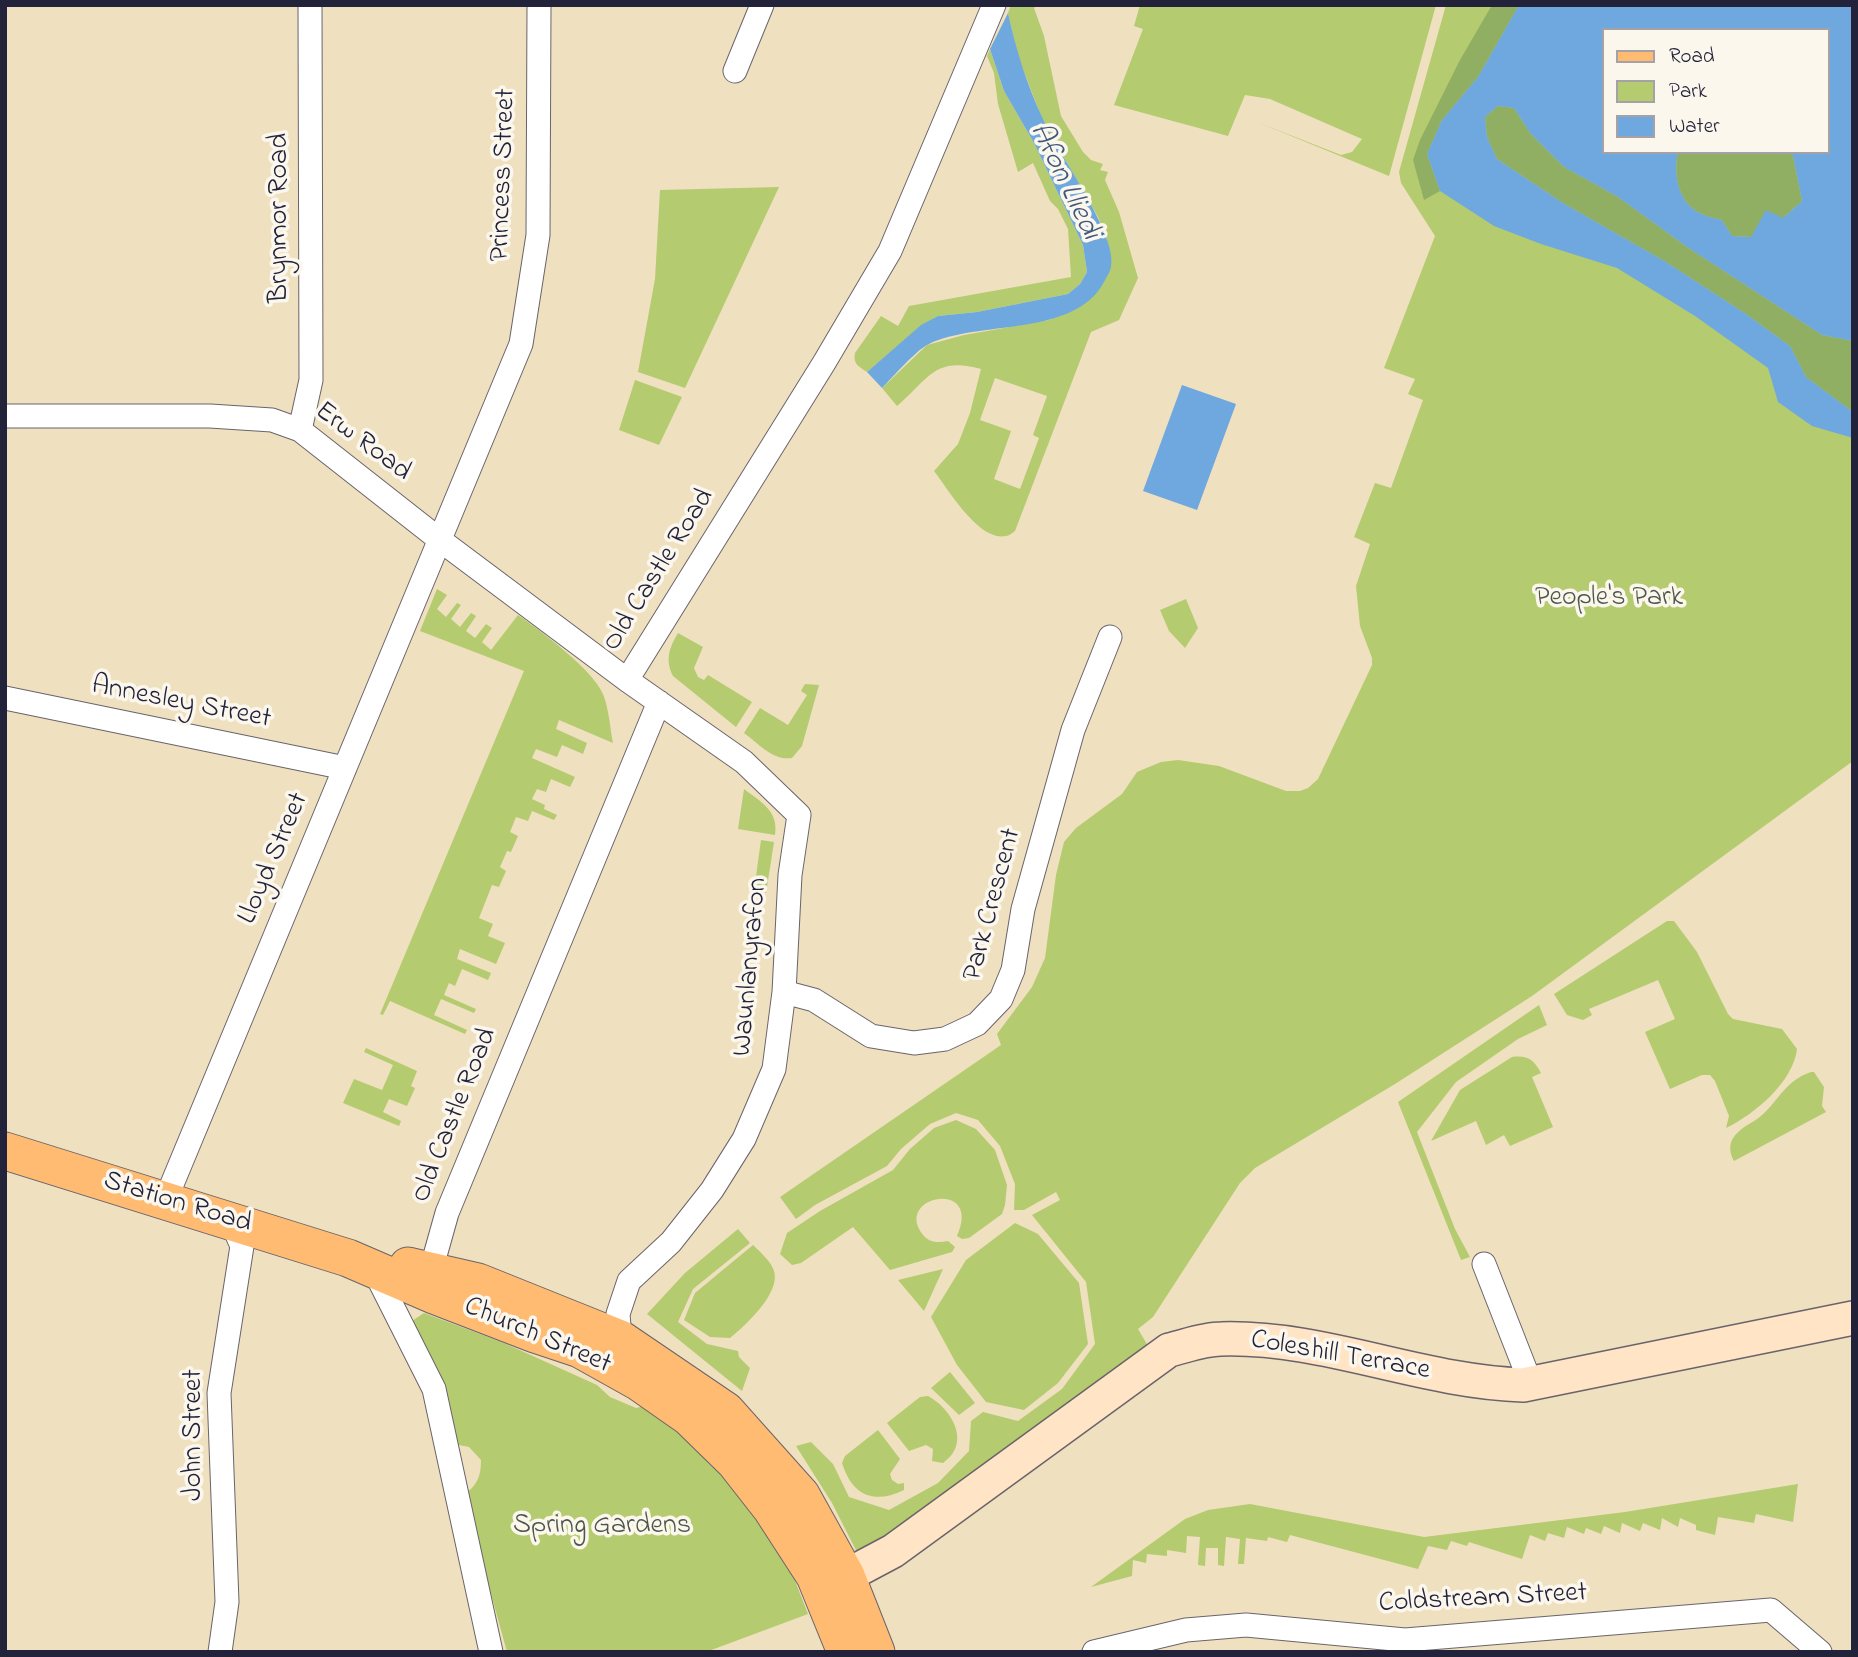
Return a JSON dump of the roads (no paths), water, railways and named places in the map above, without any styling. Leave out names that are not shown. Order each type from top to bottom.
[{"type":"main road","name":"Station Road","points":[[5,1151],[361,1264],[433,1283]]},
{"type":"main road","name":"Church Street","points":[[433,1283],[478,1282],[620,1339],[726,1411],[801,1495],[846,1576],[876,1652]]},
{"type":"main road","name":"Church Street","points":[[433,1283],[535,1334],[580,1349],[639,1382],[689,1417],[735,1462],[771,1508],[815,1576],[846,1652]]},
{"type":"main road","name":"Coleshill Terrace","points":[[846,1576],[893,1551],[1169,1350],[1219,1339],[1281,1341],[1484,1384],[1531,1384],[1853,1318]]},
{"type":"main road","points":[[828,1608],[846,1576]]},
{"type":"street","name":"Brynmor Road","points":[[300,430],[311,380],[310,5]]},
{"type":"street","name":"Princess Street","points":[[440,540],[521,344],[538,234],[539,5]]},
{"type":"street","points":[[736,71],[762,5]]},
{"type":"street","name":"Old Castle Road","points":[[433,1283],[447,1213],[659,702],[627,680],[824,363],[890,251],[992,11]]},
{"type":"street","name":"Erw Road","points":[[5,416],[210,416],[272,420],[300,430],[440,540],[627,680]]},
{"type":"street","name":"Lloyd Street","points":[[166,1201],[440,540]]},
{"type":"street","name":"Park Crescent","points":[[784,992],[814,1000],[871,1036],[914,1043],[945,1039],[977,1024],[1001,999],[1013,970],[1023,909],[1073,730],[1110,637]]},
{"type":"street","name":"Annesley Street","points":[[5,698],[345,768]]},
{"type":"street","name":"Waunlanyrafon","points":[[620,1339],[618,1314],[629,1281],[671,1242],[712,1190],[744,1139],[774,1069],[784,992],[790,875],[799,815],[744,762],[659,702]]},
{"type":"street","name":"John Street","points":[[220,1652],[227,1602],[219,1393],[242,1246],[232,1221]]},
{"type":"street","points":[[361,1264],[434,1389],[491,1652]]},
{"type":"street","points":[[1484,1264],[1531,1384]]},
{"type":"street","name":"Coldstream Street","points":[[1094,1652],[1186,1630],[1246,1625],[1405,1640],[1771,1610],[1820,1652]]},
{"type":"water","points":[[1519,5],[1853,5],[1853,341],[1822,335],[1687,247],[1618,197],[1564,167],[1530,133],[1514,108],[1498,106],[1485,117],[1487,137],[1497,159],[1563,203],[1666,262],[1790,346],[1806,377],[1853,412],[1853,438],[1812,426],[1778,402],[1768,368],[1695,316],[1617,268],[1494,226],[1440,191],[1427,154],[1442,120],[1478,77]]},
{"type":"water","name":"Afon Lliedi","points":[[1008,13],[1037,106],[1105,235],[1111,253],[1110,269],[1090,300],[1071,312],[1048,320],[972,332],[929,344],[882,388],[867,372],[921,325],[938,316],[977,312],[1068,294],[1080,284],[1087,272],[1083,245],[1034,143],[1004,91],[990,49]]},
{"type":"water","points":[[1182,385],[1236,404],[1197,510],[1143,491]]},
{"type":"park label","name":"People's Park","points":[[1609,599]]},
{"type":"park label","name":"Spring Gardens","points":[[602,1527]]}]
